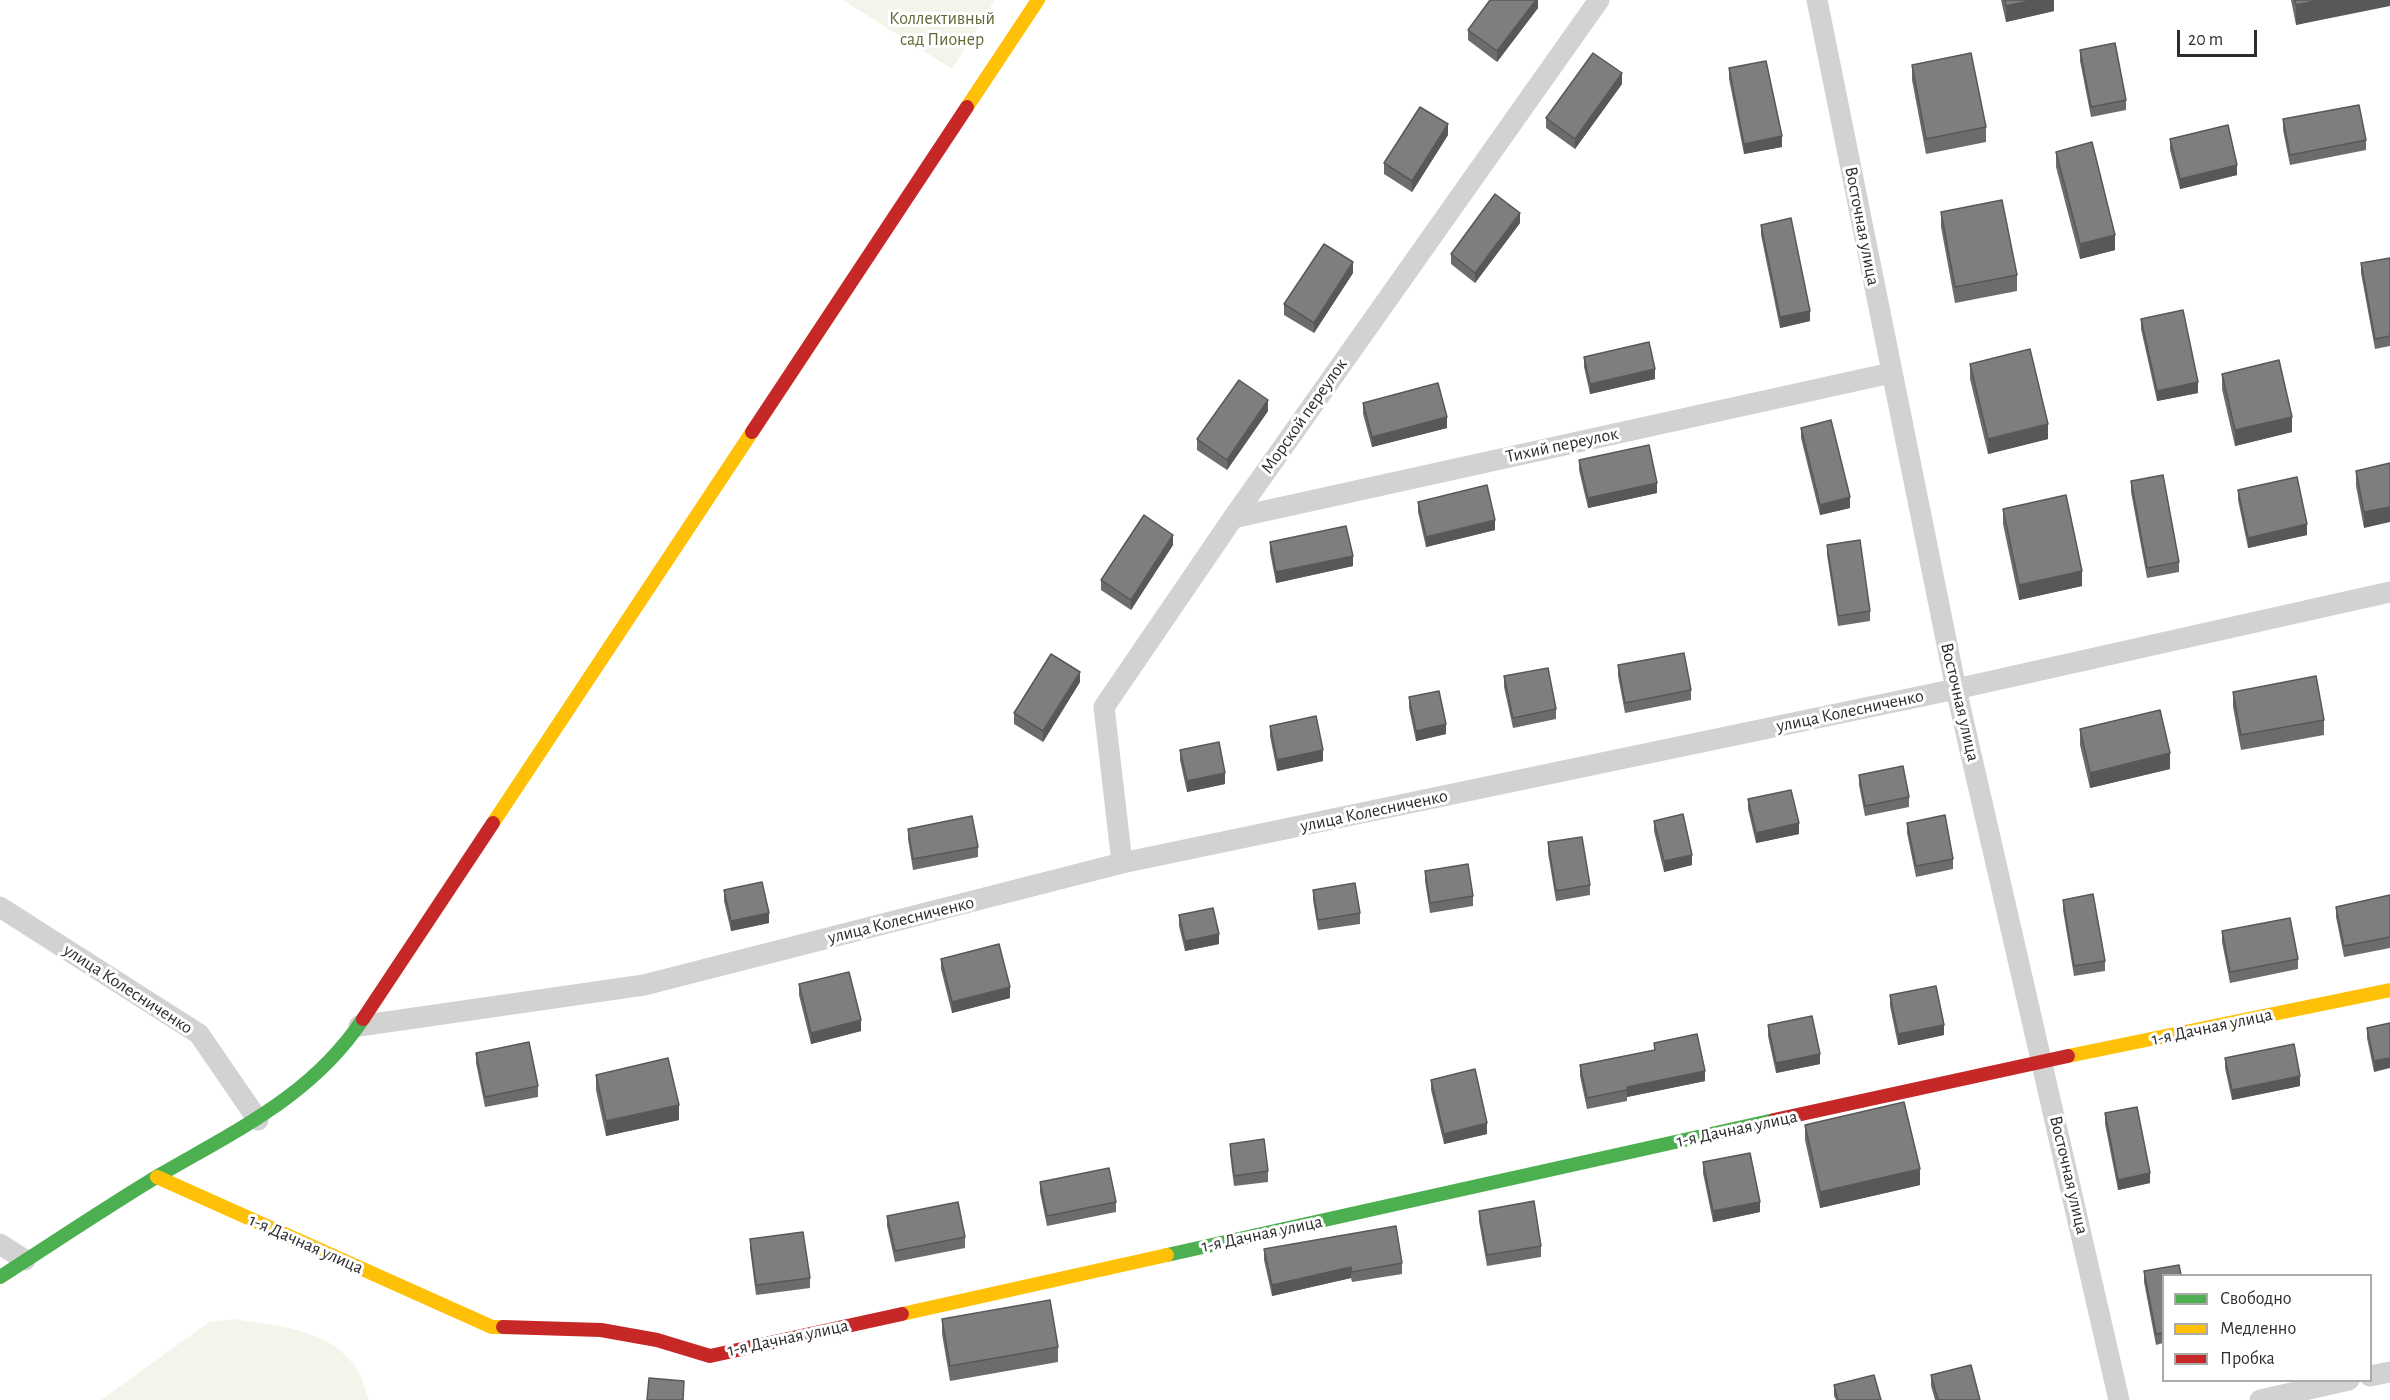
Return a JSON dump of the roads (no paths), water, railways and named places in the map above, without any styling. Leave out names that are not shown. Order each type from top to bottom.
[{"type":"street","points":[[0,1277],[157,1177],[258,1120],[320,1073],[359,1026],[1038,0]]},
{"type":"street","name":"Морской переулок","points":[[1122,863],[1104,707],[1233,518],[1599,0]]},
{"type":"street","name":"Восточная улица","points":[[1817,0],[1956,689],[2119,1400]]},
{"type":"street","name":"Тихий переулок","points":[[1233,518],[1891,373]]},
{"type":"street","name":"улица Колесниченко","points":[[359,1026],[644,985],[1122,863],[1956,689],[2390,592]]},
{"type":"street","name":"улица Колесниченко","points":[[0,907],[199,1034],[258,1120]]},
{"type":"street","name":"1-я Дачная улица","points":[[157,1177],[492,1327],[601,1330],[657,1340],[710,1356],[2043,1061],[2390,990]]},
{"type":"street","points":[[0,1244],[25,1260]]},
{"type":"street","points":[[2372,1376],[2390,1372]]},
{"type":"street","points":[[2260,1400],[2340,1382]]},
{"type":"park label","name":"Коллективный сад Пионер","points":[[942,29]]}]
